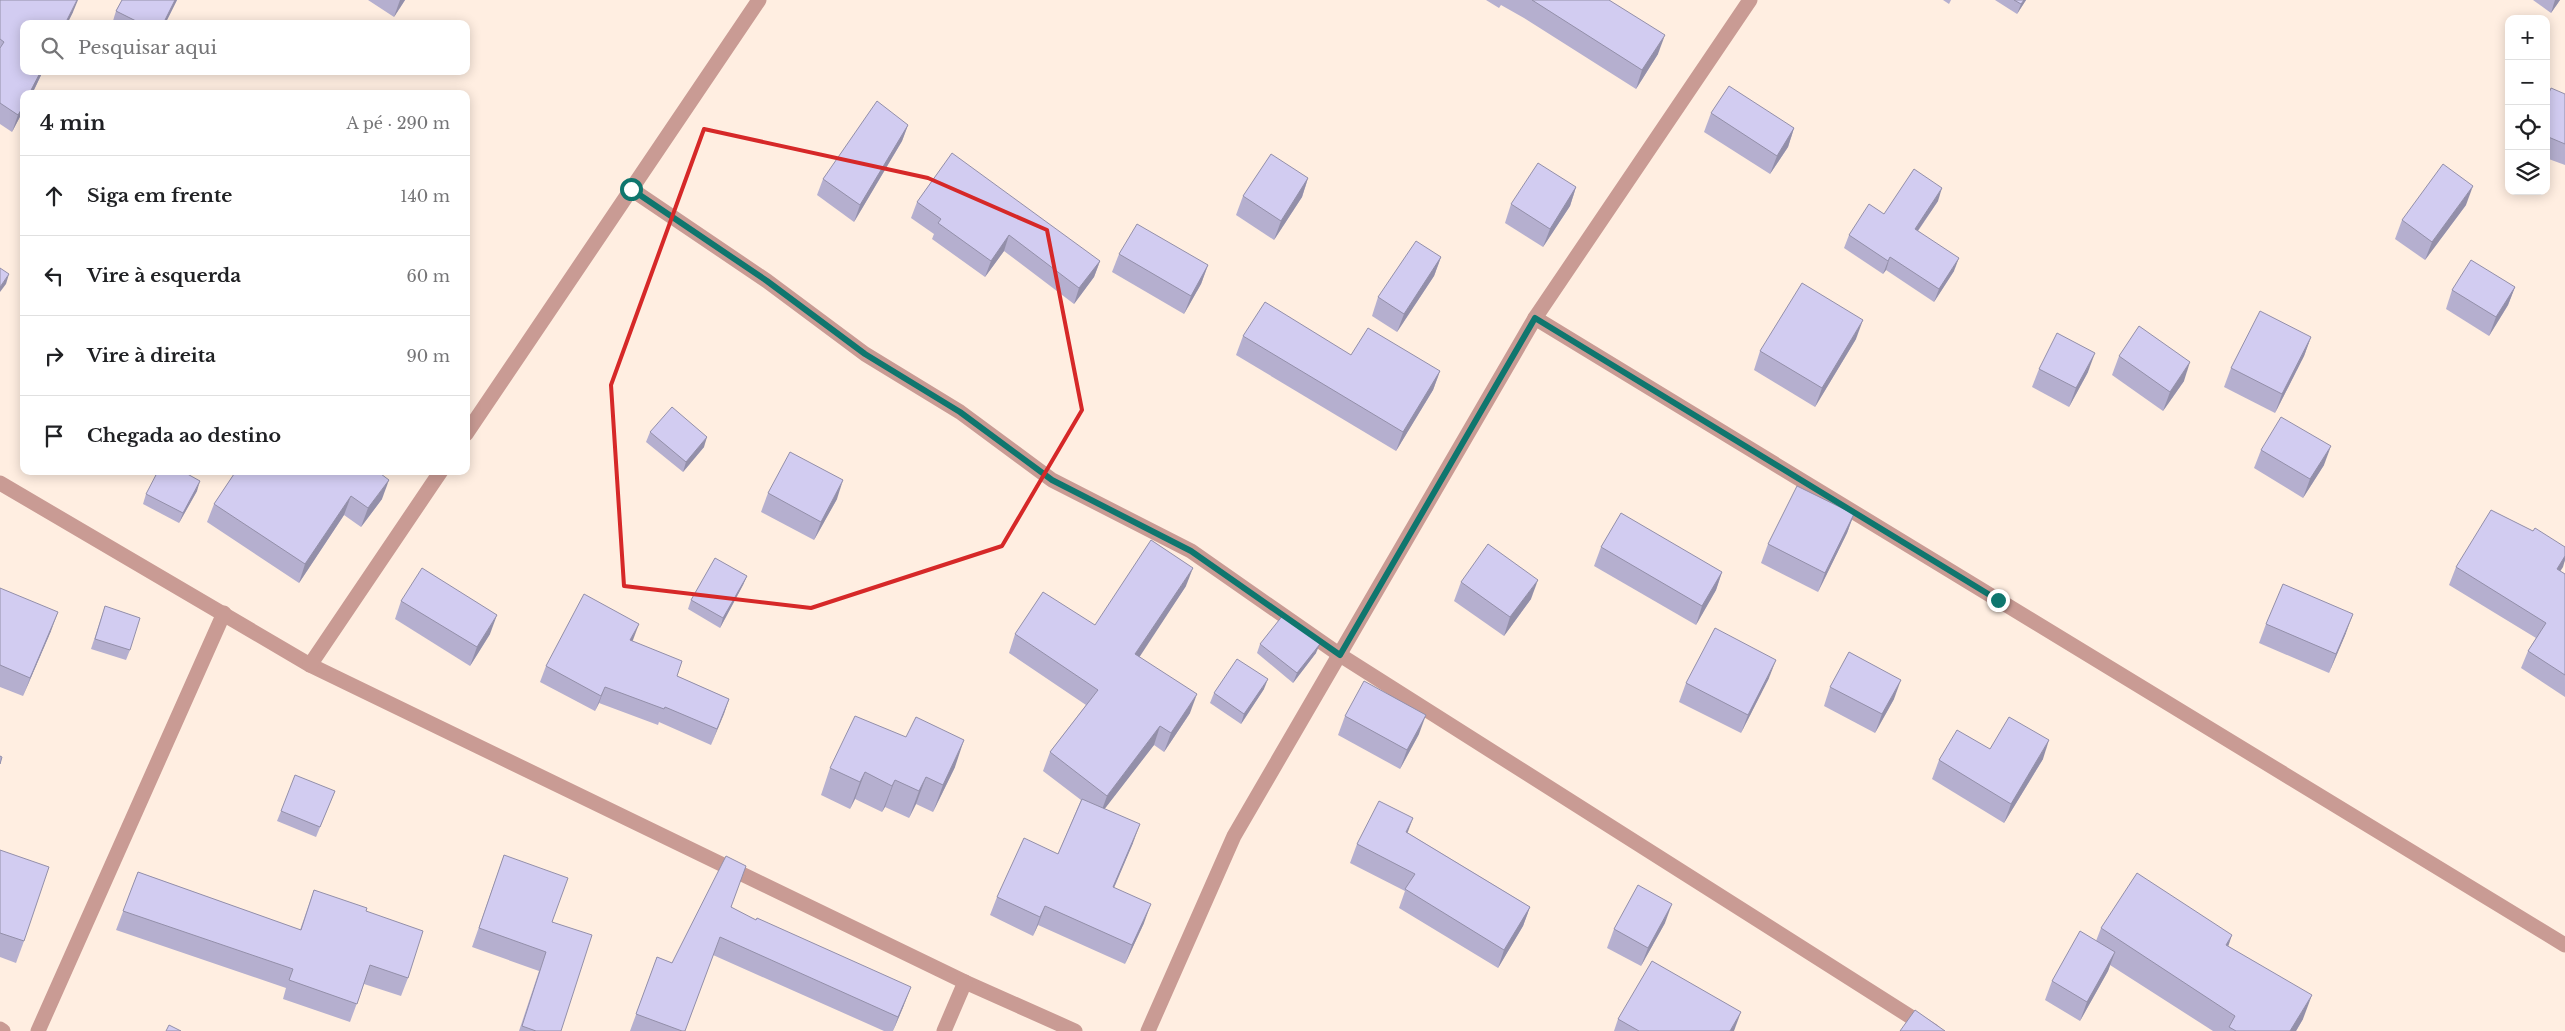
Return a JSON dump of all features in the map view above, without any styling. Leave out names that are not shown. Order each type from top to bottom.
[{"type":"street","points":[[470,428],[759,0]]},
{"type":"street","points":[[1148,1031],[1234,836],[1535,318],[1750,0]]},
{"type":"street","points":[[631,189],[767,281],[865,354],[960,412],[1052,480],[1191,551],[1340,655],[1932,1031]]},
{"type":"street","points":[[1535,318],[2565,945]]},
{"type":"street","points":[[310,665],[438,475]]},
{"type":"street","points":[[0,483],[310,665],[965,982],[1075,1031]]},
{"type":"street","points":[[38,1031],[224,613]]},
{"type":"street","points":[[944,1031],[965,982]]},
{"type":"highlighted area","points":[[704,129],[928,178],[1047,230],[1082,410],[1002,546],[811,608],[624,586],[611,385]]},
{"type":"building","points":[[0,0],[77,0],[67,20],[20,20],[20,75],[39,75],[31,90],[20,90],[20,112],[18,115],[0,103],[0,48],[4,42],[0,39]]},
{"type":"building","points":[[122,0],[175,0],[165,20],[134,20],[116,11]]},
{"type":"building","points":[[1532,0],[1609,0],[1665,35],[1642,70]]},
{"type":"building","points":[[2014,0],[2024,0],[2021,4]]},
{"type":"building","points":[[1729,86],[1794,128],[1777,156],[1711,113]]},
{"type":"building","points":[[2551,88],[2565,94],[2565,144],[2550,138]]},
{"type":"building","points":[[877,101],[908,125],[860,205],[823,179]]},
{"type":"building","points":[[952,153],[1100,261],[1079,288],[1009,235],[991,261],[938,223],[941,219],[917,202]]},
{"type":"building","points":[[1271,154],[1308,178],[1281,221],[1243,196]]},
{"type":"building","points":[[1538,163],[1576,187],[1550,229],[1511,204]]},
{"type":"building","points":[[2443,164],[2473,186],[2432,242],[2402,220]]},
{"type":"building","points":[[1914,169],[1942,188],[1915,229],[1959,258],[1939,289],[1890,257],[1888,261],[1849,235],[1869,204],[1884,214]]},
{"type":"building","points":[[1137,224],[1208,265],[1191,296],[1119,254]]},
{"type":"building","points":[[1416,241],[1441,257],[1404,314],[1378,297]]},
{"type":"building","points":[[2471,260],[2515,287],[2496,317],[2452,290]]},
{"type":"building","points":[[0,268],[9,274],[0,287]]},
{"type":"building","points":[[1802,283],[1863,320],[1822,388],[1760,351]]},
{"type":"building","points":[[1265,302],[1351,355],[1368,328],[1440,371],[1403,432],[1243,336]]},
{"type":"building","points":[[2260,311],[2311,337],[2282,394],[2231,368]]},
{"type":"building","points":[[2139,326],[2190,362],[2170,392],[2119,356]]},
{"type":"building","points":[[2057,333],[2095,353],[2076,388],[2039,369]]},
{"type":"building","points":[[672,407],[707,437],[686,462],[650,432]]},
{"type":"building","points":[[2281,417],[2331,446],[2310,479],[2261,450]]},
{"type":"building","points":[[790,452],[843,480],[821,522],[768,493]]},
{"type":"building","points":[[156,475],[189,475],[200,481],[183,513],[146,494]]},
{"type":"building","points":[[233,475],[382,475],[389,480],[368,508],[351,496],[305,564],[214,504]]},
{"type":"building","points":[[1797,486],[1854,514],[1825,573],[1768,544]]},
{"type":"building","points":[[2491,510],[2533,531],[2535,528],[2565,547],[2565,556],[2557,569],[2565,574],[2565,675],[2528,651],[2546,623],[2456,567]]},
{"type":"building","points":[[1621,513],[1722,572],[1702,606],[1601,547]]},
{"type":"building","points":[[1151,540],[1193,568],[1135,654],[1197,694],[1171,733],[1160,726],[1107,796],[1050,752],[1098,690],[1015,634],[1043,592],[1095,625]]},
{"type":"building","points":[[1488,544],[1538,580],[1510,617],[1461,582]]},
{"type":"building","points":[[715,558],[747,576],[723,618],[691,600]]},
{"type":"building","points":[[422,568],[497,615],[477,647],[401,601]]},
{"type":"building","points":[[2283,584],[2353,614],[2336,654],[2266,624]]},
{"type":"building","points":[[0,588],[58,612],[30,678],[0,665]]},
{"type":"building","points":[[584,594],[639,624],[630,640],[682,661],[677,676],[729,699],[717,729],[665,707],[664,709],[605,687],[601,696],[546,666]]},
{"type":"building","points":[[105,606],[140,618],[130,650],[95,639]]},
{"type":"building","points":[[1283,615],[1320,644],[1297,673],[1260,644]]},
{"type":"building","points":[[1715,628],[1776,660],[1748,715],[1686,683]]},
{"type":"building","points":[[1849,652],[1901,680],[1882,714],[1830,687]]},
{"type":"building","points":[[1237,659],[1268,679],[1244,714],[1214,693]]},
{"type":"building","points":[[1364,681],[1426,715],[1407,750],[1345,716]]},
{"type":"building","points":[[855,716],[906,737],[916,717],[964,740],[943,785],[926,777],[919,791],[895,780],[892,786],[865,772],[860,782],[830,768]]},
{"type":"building","points":[[2009,717],[2049,740],[2011,804],[1939,760],[1957,730],[1990,749]]},
{"type":"building","points":[[295,775],[335,791],[320,827],[281,811]]},
{"type":"building","points":[[1082,799],[1140,824],[1113,887],[1151,904],[1132,945],[1045,906],[1040,917],[997,897],[1024,838],[1058,854]]},
{"type":"building","points":[[1379,801],[1413,818],[1406,832],[1530,907],[1504,950],[1405,889],[1415,874],[1357,844]]},
{"type":"building","points":[[0,850],[49,867],[24,941],[0,933]]},
{"type":"building","points":[[504,855],[568,878],[552,922],[592,935],[561,1031],[536,1031],[522,1026],[546,952],[479,928]]},
{"type":"building","points":[[726,856],[746,866],[731,907],[756,920],[757,918],[911,987],[898,1017],[720,937],[685,1031],[636,1014],[657,957],[672,963]]},
{"type":"building","points":[[138,872],[301,930],[314,890],[367,908],[366,911],[423,931],[408,978],[370,965],[357,1004],[289,980],[293,969],[123,911]]},
{"type":"building","points":[[2137,873],[2232,935],[2226,945],[2312,995],[2290,1031],[2236,1031],[2229,1027],[2235,1016],[2101,928]]},
{"type":"building","points":[[1638,885],[1672,904],[1648,948],[1614,929]]},
{"type":"building","points":[[2080,931],[2115,952],[2087,1002],[2052,981]]},
{"type":"building","points":[[1652,961],[1741,1012],[1730,1031],[1639,1031],[1618,1019]]},
{"type":"building","points":[[1915,1010],[1945,1031],[1900,1031]]},
{"type":"building","points":[[169,1025],[181,1031],[166,1031]]},
{"type":"route","points":[[631,189],[767,281],[865,354],[960,412],[1052,480],[1191,551],[1340,655],[1535,318],[1998,600]]}]
